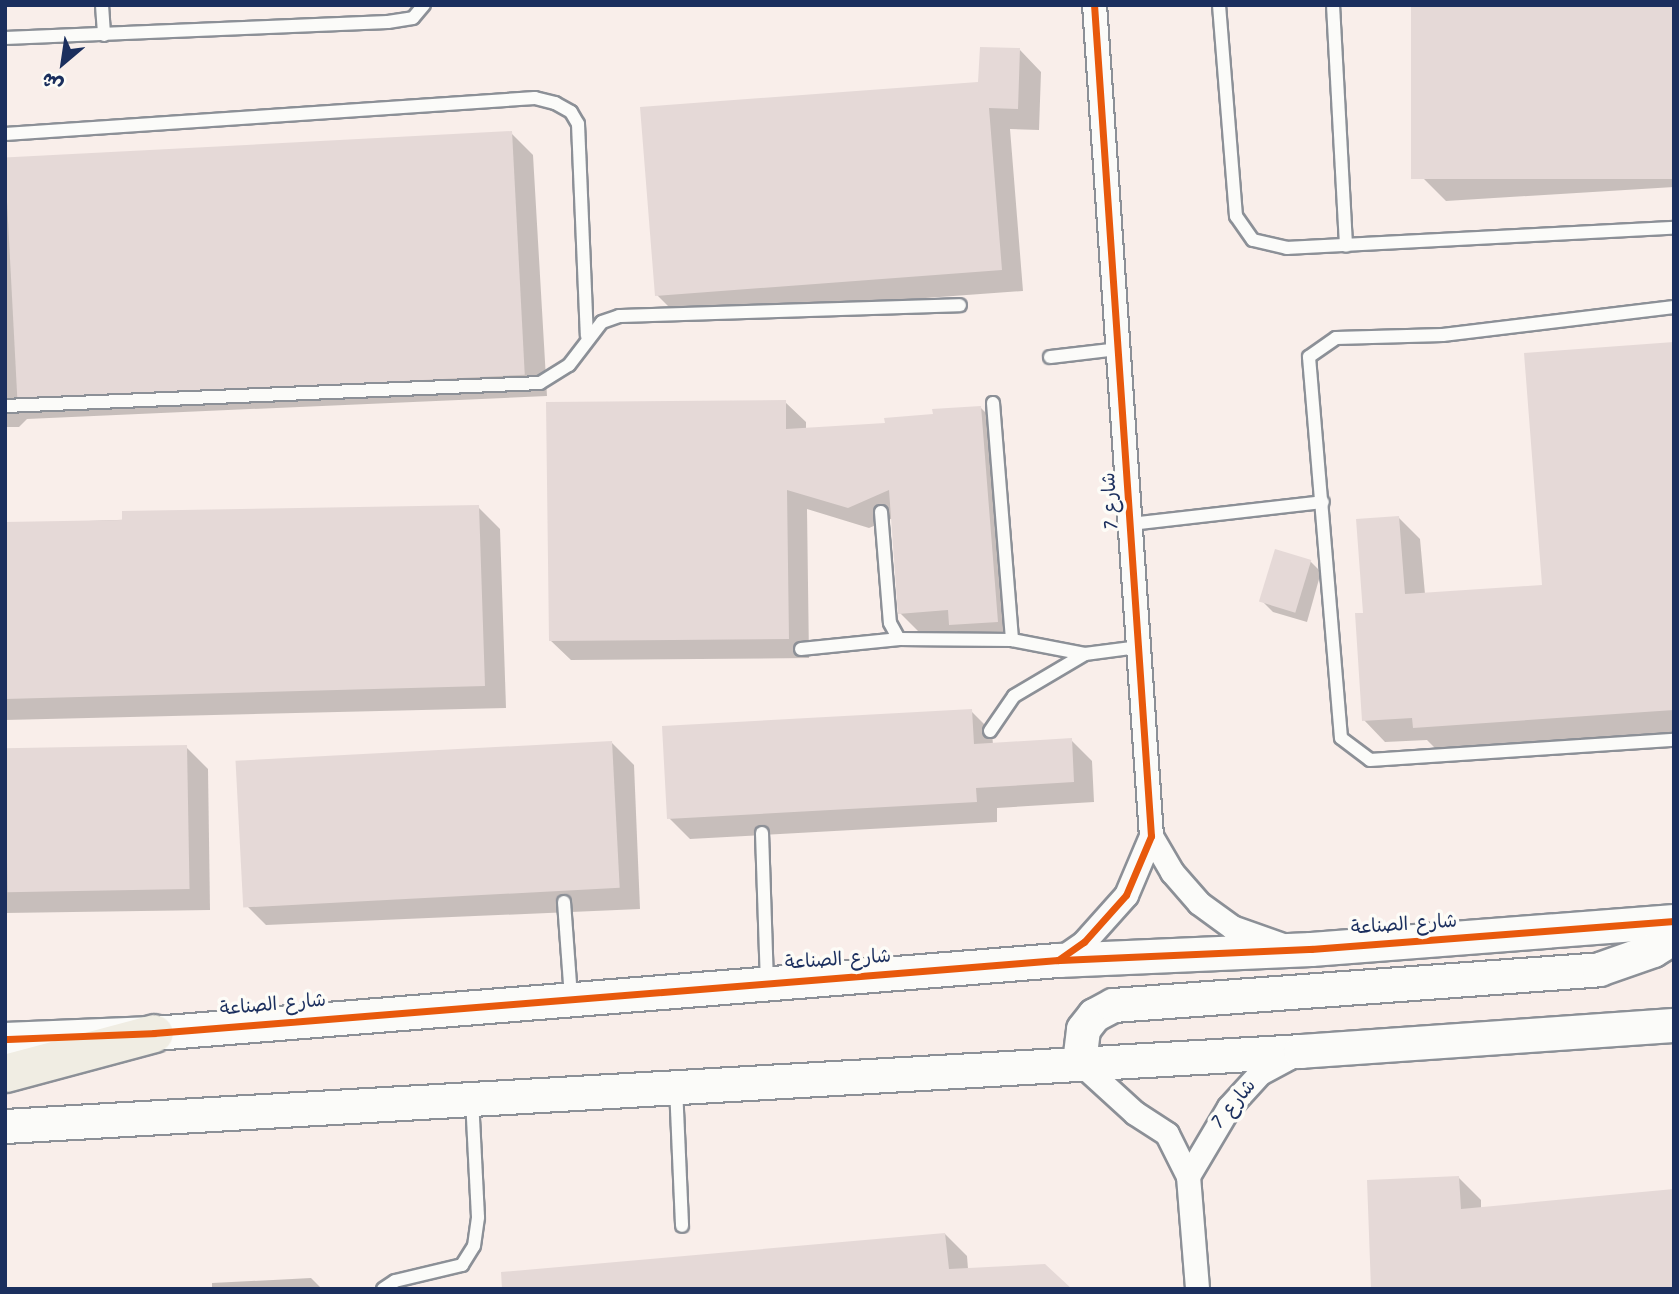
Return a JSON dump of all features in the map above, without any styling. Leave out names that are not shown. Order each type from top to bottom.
[{"type":"main road","points":[[5,1073],[154,1033]]},
{"type":"street","name":"شارع 7","points":[[1094,5],[1151,836],[1172,872],[1199,903],[1232,927],[1270,943],[1311,948]]},
{"type":"street","name":"شارع 7","points":[[1058,960],[1092,935],[1126,895],[1151,836]]},
{"type":"street","name":"شارع الصناعة","points":[[5,1039],[154,1033],[571,997],[1058,960],[1311,948],[1674,921]]},
{"type":"street","points":[[1079,1062],[1083,1029],[1094,1015],[1113,1005],[1599,969],[1653,950],[1674,937]]},
{"type":"street","points":[[5,1126],[1300,1051],[1674,1025]]},
{"type":"street","name":"شارع 7","points":[[1188,1176],[1230,1107],[1260,1073],[1300,1051]]},
{"type":"street","points":[[1079,1062],[1135,1113],[1167,1134],[1188,1176],[1197,1289]]},
{"type":"lane","points":[[102,5],[104,35]]},
{"type":"lane","points":[[5,38],[388,22],[413,18],[424,5]]},
{"type":"lane","points":[[1219,5],[1236,216],[1252,240],[1287,248],[1674,228]]},
{"type":"lane","points":[[1333,5],[1346,246]]},
{"type":"lane","points":[[5,134],[535,98],[555,103],[571,112],[578,124],[587,336]]},
{"type":"lane","points":[[5,406],[540,383],[569,365],[587,336],[602,322],[619,316],[960,305]]},
{"type":"lane","points":[[1674,307],[1443,335],[1336,338],[1308,357],[1323,502],[1341,738],[1370,760],[1674,740]]},
{"type":"lane","points":[[1050,357],[1118,349]]},
{"type":"lane","points":[[993,403],[1012,640]]},
{"type":"lane","points":[[1130,524],[1323,502]]},
{"type":"lane","points":[[881,512],[890,623],[899,639]]},
{"type":"lane","points":[[801,649],[899,639],[1012,640],[1085,654],[1138,647]]},
{"type":"lane","points":[[990,732],[1014,696],[1085,654]]},
{"type":"lane","points":[[762,833],[767,982]]},
{"type":"lane","points":[[564,902],[571,997]]},
{"type":"lane","points":[[676,1087],[682,1226]]},
{"type":"lane","points":[[383,1289],[396,1281],[462,1265],[474,1246],[478,1217],[472,1100]]},
{"type":"shaded area","points":[[5,5],[1674,5],[1674,1289],[5,1289]]},
{"type":"building","points":[[1411,5],[1674,5],[1674,179],[1411,179]]},
{"type":"building","points":[[980,47],[1020,48],[1018,109],[989,108],[1002,270],[655,296],[640,107],[978,82]]},
{"type":"building","points":[[512,131],[525,375],[17,401],[5,158]]},
{"type":"building","points":[[1674,342],[1674,710],[1413,728],[1412,718],[1362,721],[1355,613],[1363,613],[1356,519],[1399,516],[1405,594],[1542,585],[1524,353]]},
{"type":"building","points":[[786,400],[786,429],[885,423],[884,418],[933,414],[932,409],[981,406],[998,622],[949,625],[948,610],[898,614],[889,490],[848,508],[787,490],[789,639],[549,641],[546,402]]},
{"type":"building","points":[[479,505],[485,686],[5,699],[5,522],[122,520],[122,511]]},
{"type":"building","points":[[1275,549],[1311,560],[1295,613],[1259,602]]},
{"type":"building","points":[[972,709],[974,744],[1072,738],[1074,782],[976,788],[977,802],[667,819],[662,726]]},
{"type":"building","points":[[612,741],[620,888],[243,908],[236,761]]},
{"type":"building","points":[[187,745],[190,889],[8,892],[5,748]]},
{"type":"building","points":[[1459,1176],[1461,1209],[1674,1189],[1674,1289],[1371,1289],[1367,1180]]},
{"type":"building","points":[[945,1233],[949,1269],[1045,1264],[1072,1289],[502,1289],[501,1272]]},
{"type":"cycle path","points":[[1058,960],[1084,942],[1126,895],[1151,836],[1094,5]]},
{"type":"cycle path","points":[[5,1039],[154,1033],[1058,960],[1311,949],[1674,921]]}]
